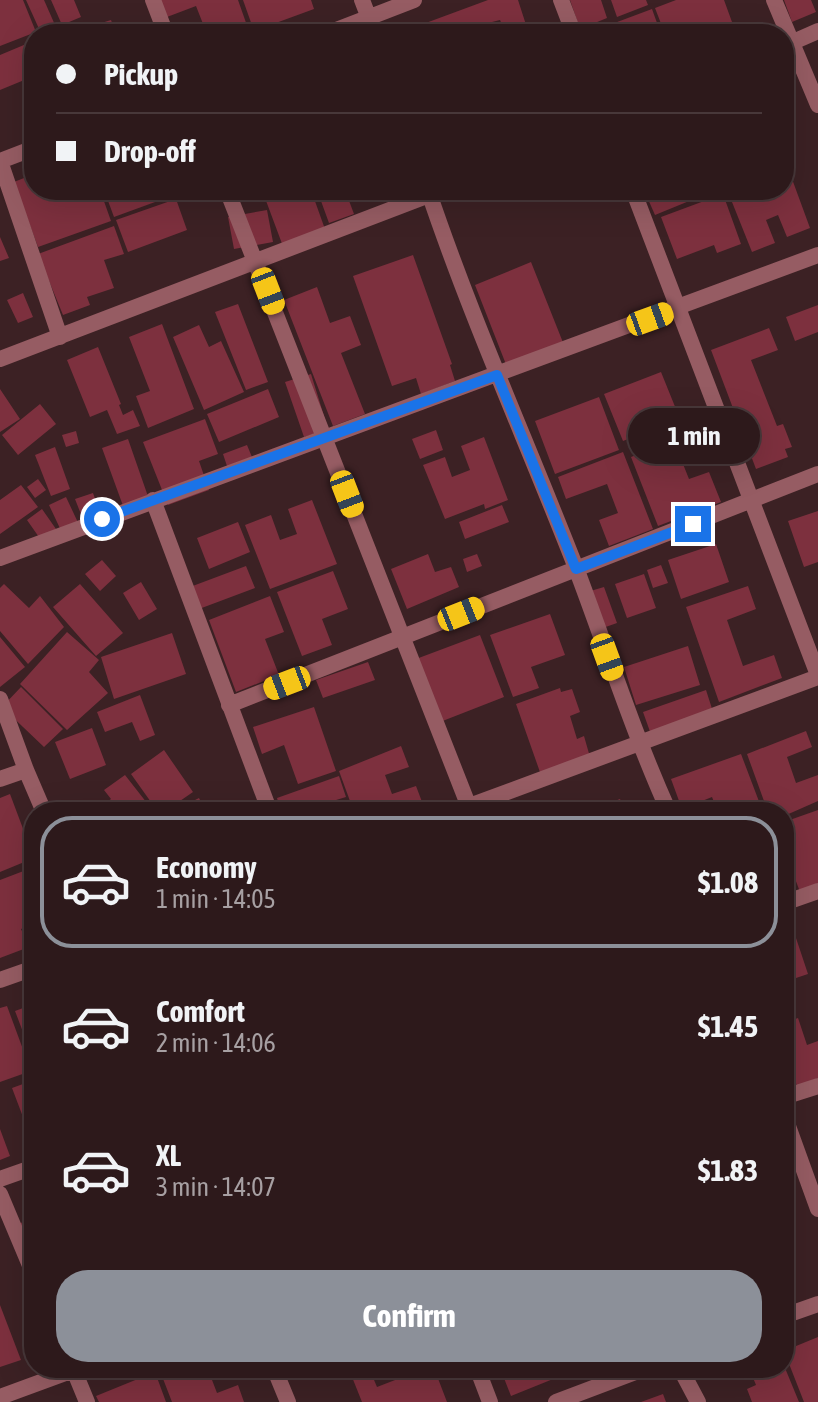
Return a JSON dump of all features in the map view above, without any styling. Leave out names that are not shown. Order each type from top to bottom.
[{"type":"street","points":[[153,0],[162,24]]},
{"type":"street","points":[[362,0],[371,24]]},
{"type":"street","points":[[351,24],[414,0]]},
{"type":"street","points":[[561,0],[570,24]]},
{"type":"street","points":[[774,0],[781,24]]},
{"type":"street","points":[[794,42],[818,31]]},
{"type":"street","points":[[794,57],[818,105]]},
{"type":"street","points":[[24,152],[0,161],[60,337]]},
{"type":"street","points":[[231,200],[403,637],[461,802]]},
{"type":"street","points":[[0,359],[411,200]]},
{"type":"street","points":[[431,200],[497,375],[576,569],[639,745],[665,802]]},
{"type":"street","points":[[486,802],[818,676],[637,200]]},
{"type":"street","points":[[0,558],[818,255]]},
{"type":"street","points":[[229,705],[818,474]]},
{"type":"street","points":[[153,500],[266,802]]},
{"type":"street","points":[[0,699],[40,802]]},
{"type":"street","points":[[0,779],[26,770]]},
{"type":"street","points":[[794,899],[818,891]]},
{"type":"street","points":[[0,980],[24,972]]},
{"type":"street","points":[[794,1094],[818,1086]]},
{"type":"street","points":[[794,1143],[818,1209]]},
{"type":"street","points":[[0,1179],[24,1171]]},
{"type":"street","points":[[0,1194],[24,1251]]},
{"type":"street","points":[[794,1312],[818,1304]]},
{"type":"street","points":[[0,1397],[51,1378]]},
{"type":"street","points":[[78,1378],[87,1402]]},
{"type":"street","points":[[278,1378],[288,1402]]},
{"type":"street","points":[[481,1378],[490,1402]]},
{"type":"street","points":[[556,1402],[620,1378]]},
{"type":"street","points":[[685,1378],[698,1402]]},
{"type":"building","points":[[0,0],[23,0],[33,24],[24,24],[24,37],[0,46]]},
{"type":"building","points":[[26,0],[44,0],[55,24],[37,24]]},
{"type":"building","points":[[51,0],[74,0],[81,17],[62,24]]},
{"type":"building","points":[[160,0],[238,0],[246,24],[203,24],[196,6],[167,17]]},
{"type":"building","points":[[243,0],[311,0],[314,9],[273,24],[252,24]]},
{"type":"building","points":[[488,0],[518,0],[526,24],[502,24],[500,20],[493,24],[423,24]]},
{"type":"building","points":[[570,0],[601,0],[607,18],[592,24],[578,24]]},
{"type":"building","points":[[611,0],[646,0],[648,5],[617,17]]},
{"type":"building","points":[[676,0],[724,0],[732,22],[661,24],[655,8]]},
{"type":"building","points":[[784,0],[811,0],[816,12],[792,22]]},
{"type":"building","points":[[652,9],[657,24],[612,24]]},
{"type":"building","points":[[24,45],[24,80],[0,90],[0,55]]},
{"type":"building","points":[[24,178],[24,200],[104,200],[111,221],[38,247],[14,182]]},
{"type":"building","points":[[794,184],[810,228],[787,237],[778,215],[766,220],[775,243],[752,252],[731,200],[794,200]]},
{"type":"building","points":[[108,200],[161,200],[114,217]]},
{"type":"building","points":[[176,200],[187,230],[128,252],[116,220]]},
{"type":"building","points":[[266,200],[315,200],[326,232],[284,249]]},
{"type":"building","points":[[321,200],[349,200],[354,214],[329,223]]},
{"type":"building","points":[[648,200],[692,200],[655,215]]},
{"type":"building","points":[[707,200],[725,200],[741,244],[717,253],[714,245],[677,259],[661,217]]},
{"type":"building","points":[[267,210],[273,242],[234,249],[228,217]]},
{"type":"building","points":[[114,226],[124,254],[104,260],[114,288],[87,297],[90,305],[63,315],[38,254]]},
{"type":"building","points":[[0,237],[9,258],[0,261]]},
{"type":"building","points":[[413,255],[452,364],[455,381],[421,394],[416,378],[392,386],[353,276]]},
{"type":"building","points":[[531,262],[564,345],[507,367],[475,285]]},
{"type":"building","points":[[317,287],[330,323],[350,316],[361,345],[341,353],[365,414],[333,426],[284,300]]},
{"type":"building","points":[[23,293],[33,317],[18,323],[7,300]]},
{"type":"building","points":[[238,304],[268,382],[246,390],[215,312]]},
{"type":"building","points":[[818,305],[818,332],[795,341],[786,317]]},
{"type":"building","points":[[162,324],[194,409],[148,428],[136,396],[150,391],[129,337]]},
{"type":"building","points":[[199,325],[209,347],[221,341],[244,392],[204,410],[173,337]]},
{"type":"building","points":[[769,328],[778,350],[751,360],[777,426],[783,424],[792,447],[785,449],[788,457],[756,469],[711,350]]},
{"type":"building","points":[[98,347],[123,415],[133,410],[140,426],[117,434],[107,410],[90,417],[67,360]]},
{"type":"building","points":[[661,372],[680,419],[623,441],[604,394]]},
{"type":"building","points":[[311,374],[328,429],[304,437],[285,382]]},
{"type":"building","points":[[0,389],[20,419],[0,432]]},
{"type":"building","points":[[268,389],[279,417],[219,442],[207,414]]},
{"type":"building","points":[[599,397],[619,450],[555,474],[535,421]]},
{"type":"building","points":[[40,404],[56,424],[18,455],[2,435]]},
{"type":"building","points":[[205,419],[218,454],[199,461],[209,490],[168,505],[143,442]]},
{"type":"building","points":[[436,430],[443,450],[420,459],[412,439]]},
{"type":"building","points":[[76,431],[79,443],[66,447],[62,435]]},
{"type":"building","points":[[484,437],[508,500],[485,509],[484,504],[445,519],[423,465],[445,457],[452,477],[470,470],[461,446]]},
{"type":"building","points":[[128,439],[151,505],[126,514],[102,448]]},
{"type":"building","points":[[668,443],[677,466],[683,464],[689,479],[709,472],[721,502],[658,526],[631,457]]},
{"type":"building","points":[[247,445],[254,462],[229,472],[223,454]]},
{"type":"building","points":[[55,447],[70,489],[51,496],[35,455]]},
{"type":"building","points":[[623,452],[653,529],[609,546],[599,520],[618,513],[607,484],[566,499],[558,477]]},
{"type":"building","points":[[38,479],[46,490],[35,498],[27,487]]},
{"type":"building","points":[[21,485],[38,507],[0,534],[0,500]]},
{"type":"building","points":[[93,493],[101,516],[84,522],[75,499]]},
{"type":"building","points":[[66,497],[82,531],[65,539],[49,505]]},
{"type":"building","points":[[312,500],[337,564],[270,589],[245,525],[271,515],[280,540],[297,534],[288,509]]},
{"type":"building","points":[[502,505],[509,522],[465,539],[459,522]]},
{"type":"building","points":[[42,509],[56,529],[41,540],[27,520]]},
{"type":"building","points":[[818,511],[818,562],[804,567],[788,521]]},
{"type":"building","points":[[238,522],[250,552],[209,569],[197,538]]},
{"type":"building","points":[[716,544],[729,582],[681,599],[668,560]]},
{"type":"building","points":[[428,554],[435,572],[451,567],[459,587],[407,609],[391,569]]},
{"type":"building","points":[[477,554],[482,566],[467,572],[463,559]]},
{"type":"building","points":[[102,560],[116,576],[100,591],[85,574]]},
{"type":"building","points":[[661,565],[668,583],[653,588],[647,570]]},
{"type":"building","points":[[246,566],[255,588],[199,609],[190,587]]},
{"type":"building","points":[[333,571],[348,609],[322,619],[332,645],[302,656],[277,592]]},
{"type":"building","points":[[644,574],[656,608],[627,618],[615,584]]},
{"type":"building","points":[[141,582],[157,609],[139,620],[123,593]]},
{"type":"building","points":[[4,584],[29,608],[40,596],[64,627],[28,664],[0,631],[0,588]]},
{"type":"building","points":[[80,584],[123,633],[96,656],[53,607]]},
{"type":"building","points":[[748,586],[756,609],[727,620],[743,666],[774,655],[782,678],[719,702],[686,607]]},
{"type":"building","points":[[604,587],[617,623],[600,629],[587,592]]},
{"type":"building","points":[[270,596],[284,632],[265,639],[279,675],[236,692],[209,620]]},
{"type":"building","points":[[550,614],[565,655],[531,667],[539,688],[513,697],[490,635]]},
{"type":"building","points":[[67,632],[99,660],[89,672],[108,693],[67,730],[20,684]]},
{"type":"building","points":[[172,633],[186,674],[114,699],[101,657]]},
{"type":"building","points":[[480,635],[504,697],[440,722],[416,659]]},
{"type":"building","points":[[0,637],[25,667],[0,687]]},
{"type":"building","points":[[688,646],[700,685],[636,705],[624,667]]},
{"type":"building","points":[[368,662],[375,680],[323,698],[316,680]]},
{"type":"building","points":[[21,687],[63,729],[44,747],[2,707]]},
{"type":"building","points":[[560,688],[561,692],[572,689],[580,712],[570,716],[577,739],[584,736],[590,757],[541,775],[516,704]]},
{"type":"building","points":[[706,690],[715,718],[653,740],[643,712]]},
{"type":"building","points":[[140,695],[155,735],[140,741],[132,722],[105,732],[97,712]]},
{"type":"building","points":[[314,707],[336,771],[298,784],[284,745],[262,754],[253,727]]},
{"type":"building","points":[[92,728],[106,765],[70,779],[55,742]]},
{"type":"building","points":[[806,731],[812,747],[787,757],[796,783],[818,775],[818,801],[794,812],[794,802],[764,802],[747,754]]},
{"type":"building","points":[[401,746],[409,767],[385,775],[392,794],[416,786],[422,802],[350,802],[339,771]]},
{"type":"building","points":[[164,750],[193,792],[178,802],[151,802],[131,774]]},
{"type":"building","points":[[741,754],[759,802],[714,802],[712,797],[700,802],[679,802],[671,779]]},
{"type":"building","points":[[125,775],[146,802],[107,802],[111,799],[104,790]]},
{"type":"building","points":[[339,776],[346,797],[330,802],[278,802],[277,798]]},
{"type":"building","points":[[10,794],[24,831],[24,862],[0,872],[0,798]]},
{"type":"building","points":[[818,810],[818,886],[800,892],[794,876],[794,818]]},
{"type":"building","points":[[24,871],[24,928],[21,929],[24,949],[0,958],[0,880]]},
{"type":"building","points":[[794,935],[808,974],[794,979]]},
{"type":"building","points":[[7,1006],[24,1052],[24,1073],[0,1082],[0,1008]]},
{"type":"building","points":[[24,1008],[24,1035],[15,1011]]},
{"type":"building","points":[[798,1018],[807,1045],[818,1041],[818,1078],[797,1086],[794,1078],[794,1019]]},
{"type":"building","points":[[24,1084],[24,1120],[12,1088]]},
{"type":"building","points":[[0,1129],[10,1156],[0,1160]]},
{"type":"building","points":[[24,1222],[24,1240],[18,1224]]},
{"type":"building","points":[[0,1305],[21,1360],[0,1367]]},
{"type":"building","points":[[818,1337],[818,1402],[804,1402],[794,1376],[794,1347]]},
{"type":"building","points":[[140,1378],[157,1378],[166,1402],[99,1402],[96,1396]]},
{"type":"building","points":[[163,1378],[211,1378],[217,1393],[238,1385],[244,1402],[172,1402]]},
{"type":"building","points":[[352,1378],[373,1378],[377,1387],[400,1378],[438,1378],[447,1402],[362,1402]]},
{"type":"building","points":[[504,1378],[556,1378],[511,1396]]},
{"type":"building","points":[[753,1378],[789,1378],[799,1402],[752,1402],[747,1389],[756,1385]]},
{"type":"building","points":[[663,1394],[666,1402],[641,1402]]},
{"type":"route","points":[[102,519],[497,375],[576,569],[693,524]]}]
